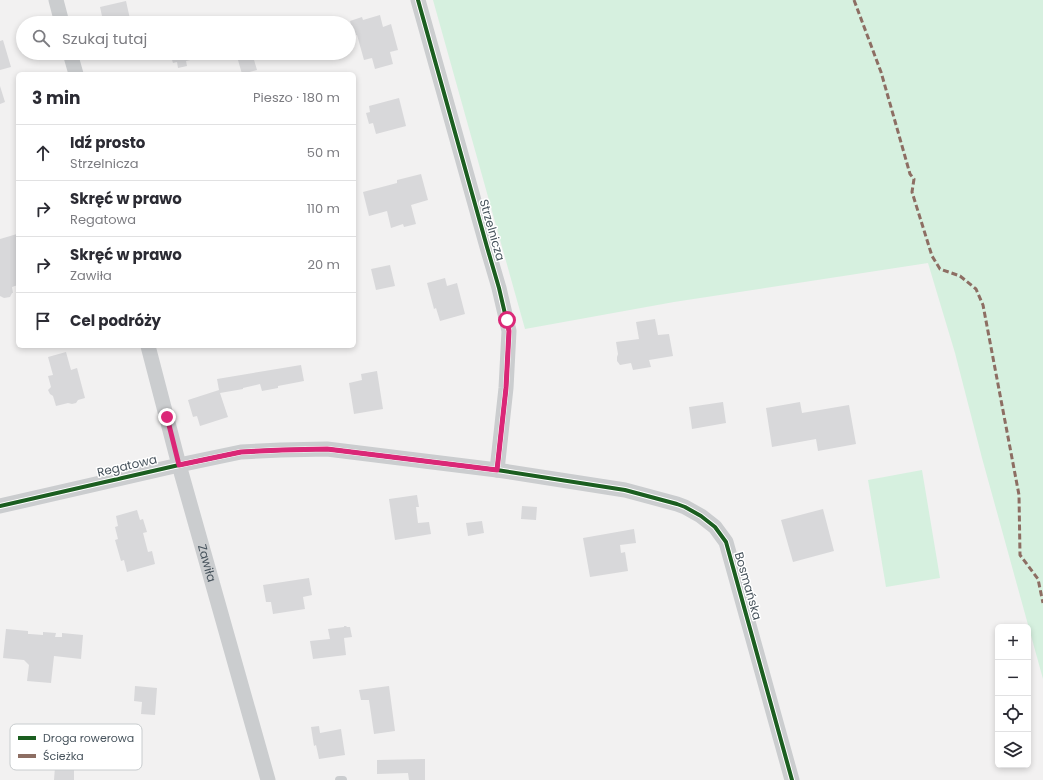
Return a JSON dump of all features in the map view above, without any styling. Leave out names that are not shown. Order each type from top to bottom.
[{"type":"street","points":[[56,0],[60,16]]},
{"type":"street","name":"Strzelnicza","points":[[418,0],[499,288],[509,331],[506,388],[497,470]]},
{"type":"street","points":[[72,60],[75,72]]},
{"type":"street","name":"Zawiła","points":[[149,348],[179,465],[268,780]]},
{"type":"street","name":"Regatowa","points":[[0,506],[241,452],[327,449],[497,470]]},
{"type":"street","name":"Bosmańska","points":[[497,470],[625,490],[651,496],[685,507],[701,516],[715,527],[726,542],[792,780]]},
{"type":"green space","points":[[433,0],[1043,0],[1043,679],[1031,636],[1031,624],[1028,624],[955,353],[928,263],[674,302],[525,329]]},
{"type":"green space","points":[[922,470],[940,578],[886,587],[868,480]]},
{"type":"building","points":[[126,1],[129,16],[102,16],[100,7]]},
{"type":"building","points":[[380,15],[383,27],[391,24],[398,50],[390,52],[393,64],[375,69],[372,58],[364,60],[356,35],[356,19],[362,17],[363,20]]},
{"type":"building","points":[[3,40],[11,67],[0,70],[0,41]]},
{"type":"building","points":[[172,60],[190,60],[186,61],[187,66],[178,68],[177,62],[173,63]]},
{"type":"building","points":[[238,60],[254,60],[257,70],[241,72]]},
{"type":"building","points":[[0,86],[5,102],[0,104]]},
{"type":"building","points":[[399,98],[406,126],[376,134],[373,123],[369,124],[366,113],[370,112],[369,106]]},
{"type":"building","points":[[421,174],[428,200],[411,205],[416,224],[404,227],[403,224],[391,228],[387,211],[369,216],[363,192],[397,183],[397,180]]},
{"type":"building","points":[[16,234],[16,286],[12,287],[13,293],[10,297],[4,298],[0,296],[0,239]]},
{"type":"building","points":[[390,265],[395,286],[376,290],[371,269]]},
{"type":"building","points":[[445,278],[447,286],[457,283],[465,314],[440,321],[436,308],[434,309],[427,283]]},
{"type":"building","points":[[655,319],[658,335],[669,334],[673,356],[649,360],[651,367],[633,370],[631,363],[620,365],[617,361],[618,354],[616,342],[639,339],[636,322]]},
{"type":"building","points":[[66,352],[71,370],[77,368],[85,398],[78,400],[76,403],[56,406],[53,396],[48,390],[51,387],[48,376],[53,375],[48,357]]},
{"type":"building","points":[[301,365],[304,381],[262,391],[260,384],[220,393],[228,417],[200,426],[197,416],[193,417],[188,400],[219,390],[217,379]]},
{"type":"building","points":[[377,371],[383,409],[354,414],[349,383],[362,380],[361,374]]},
{"type":"building","points":[[723,402],[726,423],[692,429],[689,407]]},
{"type":"building","points":[[800,402],[802,413],[849,405],[856,444],[818,451],[816,439],[772,447],[766,408]]},
{"type":"building","points":[[417,495],[419,507],[416,507],[418,523],[429,522],[431,534],[395,540],[389,499]]},
{"type":"building","points":[[522,506],[537,507],[536,520],[521,519]]},
{"type":"building","points":[[823,509],[834,551],[793,562],[781,520]]},
{"type":"building","points":[[137,510],[140,520],[143,519],[147,532],[143,533],[148,552],[152,551],[155,564],[127,572],[124,560],[121,561],[115,540],[118,539],[115,527],[118,526],[116,516]]},
{"type":"building","points":[[482,521],[484,533],[468,536],[466,523]]},
{"type":"building","points":[[634,529],[636,543],[620,545],[621,553],[625,552],[628,571],[590,577],[583,538]]},
{"type":"building","points":[[309,578],[312,595],[303,597],[305,609],[273,614],[271,602],[266,602],[263,585]]},
{"type":"building","points":[[344,626],[350,627],[352,637],[344,638],[346,655],[313,659],[310,641],[330,639],[328,629]]},
{"type":"building","points":[[6,629],[28,631],[28,634],[43,635],[43,632],[56,633],[55,637],[62,637],[62,633],[83,635],[81,659],[54,656],[51,683],[27,681],[29,665],[24,660],[3,658]]},
{"type":"building","points":[[135,686],[157,688],[155,715],[141,714],[142,702],[134,701]]},
{"type":"building","points":[[389,686],[395,731],[374,734],[369,700],[361,700],[359,690]]},
{"type":"building","points":[[319,726],[320,733],[341,729],[345,755],[319,759],[316,745],[314,746],[311,727]]},
{"type":"building","points":[[425,759],[425,780],[409,780],[408,773],[377,774],[377,760]]},
{"type":"building","points":[[55,770],[74,770],[74,780],[54,780]]},
{"type":"marked path","points":[[854,0],[881,72],[910,174],[914,179],[912,192],[932,256],[940,269],[960,276],[976,289],[983,305],[1019,495],[1020,555],[1038,579],[1043,603]]},
{"type":"cycle path","points":[[418,0],[499,288],[509,331],[506,388],[497,470]]},
{"type":"cycle path","points":[[0,506],[241,452],[327,449],[497,470],[625,490],[677,504],[701,516],[715,527],[726,542],[792,780]]},
{"type":"route","points":[[167,417],[179,465],[241,452],[327,449],[497,470],[506,388],[509,331],[507,320]]}]
